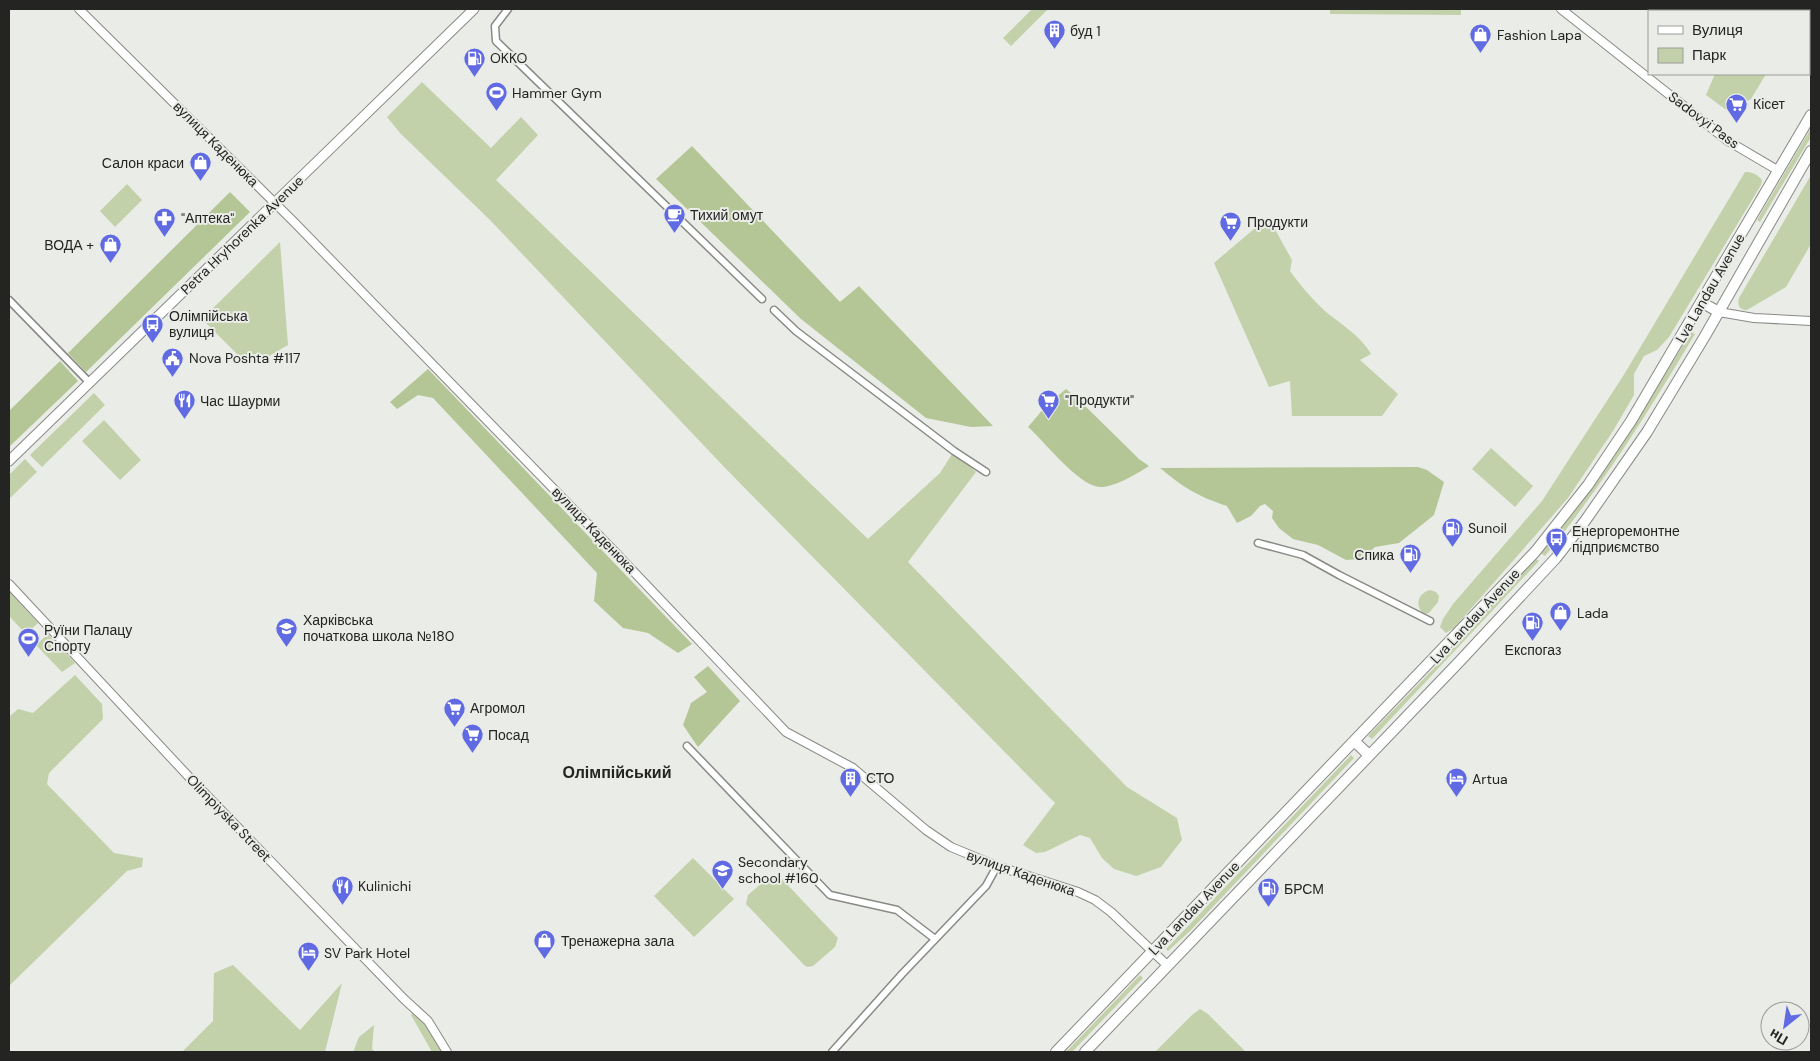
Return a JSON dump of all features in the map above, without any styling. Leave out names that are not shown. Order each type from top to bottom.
[{"type":"main road","name":"Petra Hryhorenka Аvenue","points":[[9,460],[474,9]]},
{"type":"main road","name":"Lva Landau Avenue","points":[[1056,1052],[1522,566],[1559,523],[1599,469],[1631,420],[1811,116]]},
{"type":"main road","name":"Lva Landau Avenue","points":[[1085,1052],[1556,558],[1585,521],[1647,432],[1719,312],[1811,151]]},
{"type":"main road","points":[[1747,224],[1764,232]]},
{"type":"main road","points":[[1701,302],[1719,312]]},
{"type":"main road","points":[[1354,741],[1369,755]]},
{"type":"street","name":"вулиця Каденюка","points":[[79,9],[275,202],[616,553],[782,728],[800,740],[853,768],[944,844],[997,866],[1078,892],[1095,900],[1111,912],[1168,966]]},
{"type":"street","points":[[508,9],[495,26],[496,40],[762,299]]},
{"type":"street","name":"Sadovyi Pass","points":[[1560,9],[1728,140],[1779,171]]},
{"type":"street","points":[[9,300],[90,383]]},
{"type":"street","points":[[774,310],[796,331],[954,452],[986,472]]},
{"type":"street","points":[[1719,312],[1754,318],[1811,321]]},
{"type":"street","points":[[1258,543],[1303,555],[1430,621]]},
{"type":"street","name":"Olimpiyska Street","points":[[9,584],[196,784],[404,999],[423,1016],[447,1052]]},
{"type":"street","points":[[687,746],[830,895],[897,910],[936,939]]},
{"type":"street","points":[[832,1052],[986,886],[997,866]]},
{"type":"green space","points":[[1032,9],[1048,9],[1011,46],[1003,38]]},
{"type":"green space","points":[[1330,9],[1461,9],[1461,15],[1330,14]]},
{"type":"green space","points":[[1715,75],[1765,75],[1751,99],[1729,112],[1706,95]]},
{"type":"green space","points":[[422,82],[491,148],[521,117],[538,135],[496,180],[868,539],[940,473],[954,451],[976,472],[908,562],[1127,787],[1177,818],[1182,840],[1161,867],[1136,876],[1114,869],[1102,858],[1090,838],[1080,835],[1045,852],[1036,853],[1023,845],[1055,803],[728,471],[490,220],[400,133],[387,117]]},
{"type":"green space","points":[[1811,128],[1811,137],[1760,222],[1757,220]]},
{"type":"green space","points":[[692,146],[840,302],[859,286],[993,426],[971,427],[926,418],[801,319],[656,179]]},
{"type":"green space","points":[[1745,172],[1758,176],[1762,180],[1761,185],[1669,337],[1657,350],[1644,356],[1634,374],[1634,395],[1613,431],[1568,498],[1454,628],[1446,633],[1440,627],[1443,619],[1453,604],[1542,501],[1625,373]]},
{"type":"green space","points":[[1811,175],[1811,244],[1786,287],[1747,310],[1743,309],[1739,305],[1739,298]]},
{"type":"green space","points":[[127,184],[142,200],[115,227],[100,211]]},
{"type":"green space","points":[[230,192],[250,212],[86,372],[68,353]]},
{"type":"green space","points":[[1268,217],[1292,260],[1290,271],[1326,312],[1362,342],[1371,354],[1360,360],[1398,394],[1382,416],[1292,416],[1290,381],[1269,387],[1214,263]]},
{"type":"green space","points":[[280,242],[288,345],[259,362],[246,363],[202,319]]},
{"type":"green space","points":[[1691,332],[1695,334],[1624,448],[1586,503],[1545,556],[1541,553],[1614,457]]},
{"type":"green space","points":[[60,361],[78,381],[9,447],[9,411]]},
{"type":"green space","points":[[428,369],[692,644],[678,653],[648,633],[623,628],[594,601],[597,573],[433,398],[418,395],[397,409],[390,402]]},
{"type":"green space","points":[[1066,389],[1139,459],[1149,466],[1125,480],[1105,487],[1090,484],[1071,471],[1028,427],[1045,407]]},
{"type":"green space","points":[[94,393],[105,405],[42,467],[30,455]]},
{"type":"green space","points":[[104,420],[141,460],[120,480],[82,441]]},
{"type":"green space","points":[[1491,448],[1533,486],[1515,507],[1472,469]]},
{"type":"green space","points":[[25,459],[37,472],[9,499],[9,475]]},
{"type":"green space","points":[[1418,467],[1427,470],[1444,482],[1434,515],[1399,543],[1375,547],[1362,559],[1346,560],[1318,545],[1293,539],[1279,528],[1272,518],[1273,511],[1265,504],[1260,506],[1251,516],[1237,523],[1227,506],[1191,491],[1160,468]]},
{"type":"green space","points":[[1536,559],[1539,561],[1372,739],[1368,736],[1443,659]]},
{"type":"green space","points":[[1430,590],[1436,592],[1439,596],[1438,602],[1429,613],[1424,614],[1419,607],[1419,600],[1423,594]]},
{"type":"green space","points":[[9,591],[38,623],[26,634],[9,616]]},
{"type":"green space","points":[[48,634],[75,663],[62,672],[36,645]]},
{"type":"green space","points":[[708,666],[740,701],[698,747],[683,725],[691,703],[707,692],[694,677]]},
{"type":"green space","points":[[75,675],[102,704],[103,719],[49,773],[47,784],[114,853],[143,858],[142,867],[127,871],[9,986],[9,717],[18,709],[33,713]]},
{"type":"green space","points":[[1351,755],[1354,758],[1190,931],[1168,951],[1166,949]]},
{"type":"green space","points":[[693,858],[734,899],[694,937],[654,896]]},
{"type":"green space","points":[[770,876],[780,877],[838,938],[835,947],[813,966],[807,967],[804,965],[746,904],[748,895]]},
{"type":"green space","points":[[233,965],[300,1030],[342,983],[325,1052],[182,1052],[213,1021],[214,973]]},
{"type":"green space","points":[[1140,975],[1143,978],[1072,1052],[1066,1052]]},
{"type":"green space","points":[[1200,1009],[1208,1014],[1246,1052],[1155,1052]]},
{"type":"green space","points":[[415,1012],[431,1033],[442,1052],[432,1052],[411,1015]]},
{"type":"green space","points":[[374,1025],[372,1049],[375,1052],[353,1052],[359,1037]]},
{"type":"place","name":"буд 1","points":[[1054,50]]},
{"type":"place","name":"Fashion Lapa","points":[[1481,54]]},
{"type":"place","name":"OKKO","points":[[474,77]]},
{"type":"place","name":"Hammer Gym","points":[[496,112]]},
{"type":"place","name":"Кісет","points":[[1737,123]]},
{"type":"place","name":"Салон краси","points":[[200,182]]},
{"type":"place","name":"Тихий омут","points":[[674,234]]},
{"type":"place","name":"\"Аптека\"","points":[[165,237]]},
{"type":"place","name":"Продукти","points":[[1231,241]]},
{"type":"place","name":"ВОДА +","points":[[110,264]]},
{"type":"place","name":"Олімпійська вулиця","points":[[153,343]]},
{"type":"place","name":"Nova Poshta #117","points":[[173,377]]},
{"type":"place","name":"\"Продукти\"","points":[[1049,419]]},
{"type":"place","name":"Час Шаурми","points":[[184,420]]},
{"type":"place","name":"Sunoil","points":[[1452,547]]},
{"type":"place","name":"Енергоремонтне підприємство","points":[[1556,558]]},
{"type":"place","name":"Спика","points":[[1410,574]]},
{"type":"place","name":"Lada","points":[[1561,632]]},
{"type":"place","name":"Експогаз","points":[[1533,641]]},
{"type":"place","name":"Харківська початкова школа №180","points":[[287,647]]},
{"type":"place","name":"Руїни Палацу Спорту","points":[[28,657]]},
{"type":"place","name":"Агромол","points":[[454,727]]},
{"type":"place","name":"Посад","points":[[472,754]]},
{"type":"place","name":"СТО","points":[[850,797]]},
{"type":"place","name":"Artua","points":[[1456,798]]},
{"type":"place","name":"Secondary school #160","points":[[722,889]]},
{"type":"place","name":"Kulinichi","points":[[342,905]]},
{"type":"place","name":"БРСМ","points":[[1268,908]]},
{"type":"place","name":"Тренажерна зала","points":[[545,960]]},
{"type":"place","name":"SV Park Hotel","points":[[308,972]]},
{"type":"district","name":"Олімпійський","points":[[617,772]]}]
